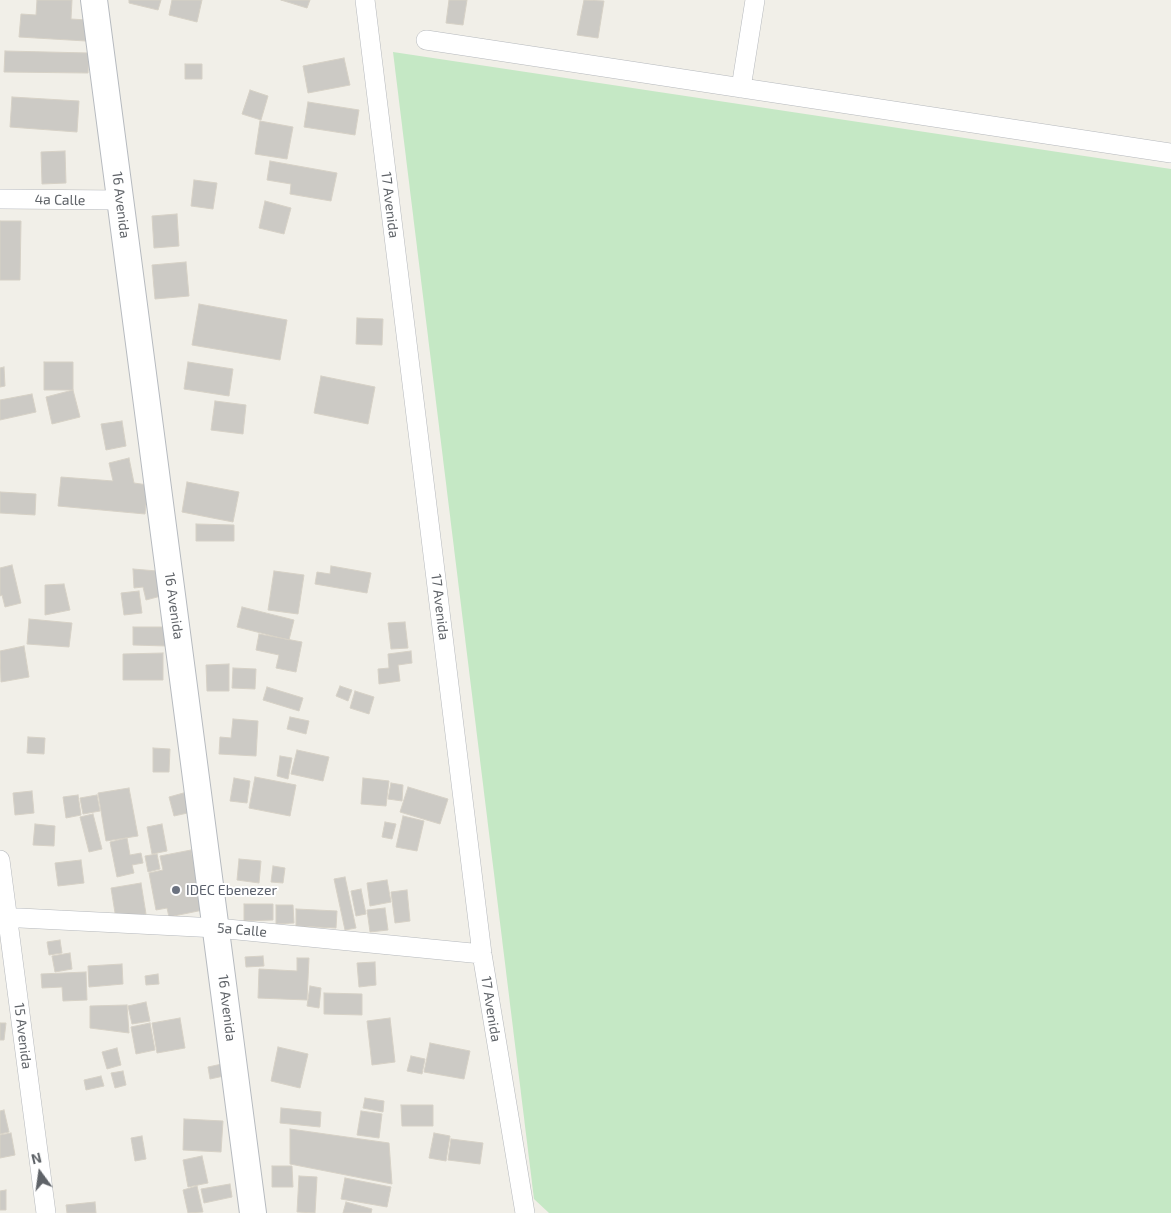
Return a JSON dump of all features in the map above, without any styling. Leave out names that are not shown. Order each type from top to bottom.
[{"type":"main road","name":"16 Avenida","points":[[94,0],[217,928],[252,1213]]},
{"type":"street","name":"17 Avenida","points":[[365,0],[482,954],[525,1213]]},
{"type":"street","points":[[741,88],[755,0]]},
{"type":"street","points":[[426,40],[1171,153]]},
{"type":"street","name":"4a Calle","points":[[0,199],[120,200]]},
{"type":"street","name":"15 Avenida","points":[[0,860],[4,917],[46,1213]]},
{"type":"street","name":"5a Calle","points":[[4,917],[217,928],[482,954]]},
{"type":"green space","points":[[393,52],[1171,169],[1171,1213],[549,1213],[534,1199]]},
{"type":"building","points":[[37,0],[72,0],[71,19],[87,20],[86,41],[19,37],[21,14],[36,15]]},
{"type":"building","points":[[129,0],[161,0],[158,10],[129,3]]},
{"type":"building","points":[[172,0],[202,0],[197,22],[169,15]]},
{"type":"building","points":[[281,0],[310,0],[307,8]]},
{"type":"building","points":[[449,0],[467,0],[463,25],[446,23]]},
{"type":"building","points":[[584,0],[604,1],[598,38],[577,35]]},
{"type":"building","points":[[5,51],[89,53],[88,73],[4,72]]},
{"type":"building","points":[[344,58],[350,85],[308,93],[303,66]]},
{"type":"building","points":[[185,64],[202,64],[202,79],[185,79]]},
{"type":"building","points":[[250,90],[268,96],[261,120],[242,114]]},
{"type":"building","points":[[12,97],[79,101],[77,132],[10,127]]},
{"type":"building","points":[[308,102],[359,110],[355,135],[304,127]]},
{"type":"building","points":[[260,121],[293,127],[287,159],[255,154]]},
{"type":"building","points":[[65,151],[66,183],[42,184],[41,152]]},
{"type":"building","points":[[270,161],[337,173],[331,201],[290,194],[291,184],[267,180]]},
{"type":"building","points":[[194,180],[217,183],[213,209],[191,206]]},
{"type":"building","points":[[265,201],[291,208],[284,234],[259,228]]},
{"type":"building","points":[[177,214],[179,246],[154,248],[152,216]]},
{"type":"building","points":[[0,221],[21,221],[20,280],[0,280]]},
{"type":"building","points":[[186,262],[189,296],[155,299],[152,265]]},
{"type":"building","points":[[199,304],[287,320],[280,360],[192,345]]},
{"type":"building","points":[[357,318],[383,319],[382,345],[356,344]]},
{"type":"building","points":[[44,362],[73,362],[73,390],[44,390]]},
{"type":"building","points":[[188,362],[233,369],[229,396],[184,389]]},
{"type":"building","points":[[4,367],[5,386],[0,387],[0,368]]},
{"type":"building","points":[[321,376],[375,387],[368,424],[314,413]]},
{"type":"building","points":[[73,390],[80,417],[52,424],[46,397]]},
{"type":"building","points":[[32,394],[36,412],[0,420],[0,400]]},
{"type":"building","points":[[215,401],[246,405],[243,434],[211,430]]},
{"type":"building","points":[[122,421],[126,446],[106,450],[101,424]]},
{"type":"building","points":[[129,458],[134,483],[148,485],[145,514],[58,506],[61,477],[113,481],[109,463]]},
{"type":"building","points":[[187,482],[239,492],[233,522],[182,512]]},
{"type":"building","points":[[0,492],[36,494],[35,515],[0,513]]},
{"type":"building","points":[[196,524],[234,525],[234,541],[196,541]]},
{"type":"building","points":[[12,565],[21,603],[5,607],[2,595],[0,596],[0,568]]},
{"type":"building","points":[[331,566],[371,573],[367,593],[315,584],[317,572],[330,574]]},
{"type":"building","points":[[133,569],[157,571],[161,596],[146,600],[143,587],[134,588]]},
{"type":"building","points":[[274,571],[304,575],[298,614],[268,610]]},
{"type":"building","points":[[64,584],[70,610],[45,615],[45,585]]},
{"type":"building","points":[[139,591],[142,613],[124,615],[121,593]]},
{"type":"building","points":[[242,607],[294,620],[289,640],[237,627]]},
{"type":"building","points":[[29,619],[72,623],[69,647],[27,644]]},
{"type":"building","points":[[405,622],[408,648],[391,649],[388,623]]},
{"type":"building","points":[[133,627],[166,627],[166,646],[133,645]]},
{"type":"building","points":[[259,634],[302,642],[296,672],[276,668],[279,655],[256,650]]},
{"type":"building","points":[[24,646],[29,677],[1,682],[0,651]]},
{"type":"building","points":[[411,651],[412,663],[398,665],[400,681],[379,684],[378,669],[389,668],[388,654]]},
{"type":"building","points":[[163,653],[163,680],[123,680],[123,654]]},
{"type":"building","points":[[229,664],[229,691],[207,691],[206,665]]},
{"type":"building","points":[[233,668],[256,669],[255,689],[232,688]]},
{"type":"building","points":[[340,686],[352,690],[348,701],[336,696]]},
{"type":"building","points":[[267,687],[303,698],[299,711],[263,700]]},
{"type":"building","points":[[355,691],[374,697],[369,714],[350,708]]},
{"type":"building","points":[[290,717],[309,721],[306,734],[287,729]]},
{"type":"building","points":[[233,719],[258,721],[256,756],[219,754],[220,737],[231,738]]},
{"type":"building","points":[[28,737],[45,738],[44,754],[27,753]]},
{"type":"building","points":[[153,748],[170,749],[169,772],[153,772]]},
{"type":"building","points":[[297,750],[329,757],[323,781],[291,774]]},
{"type":"building","points":[[280,756],[292,758],[288,779],[277,776]]},
{"type":"building","points":[[255,777],[296,785],[290,816],[249,808]]},
{"type":"building","points":[[234,778],[250,781],[247,803],[230,801]]},
{"type":"building","points":[[363,778],[389,781],[386,806],[361,804]]},
{"type":"building","points":[[391,783],[403,785],[402,801],[388,799]]},
{"type":"building","points":[[408,787],[448,799],[440,824],[400,812]]},
{"type":"building","points":[[129,788],[138,836],[106,841],[98,793]]},
{"type":"building","points":[[32,791],[34,813],[15,815],[13,793]]},
{"type":"building","points":[[187,792],[192,812],[174,816],[169,797]]},
{"type":"building","points":[[78,795],[81,815],[66,818],[63,797]]},
{"type":"building","points":[[97,795],[100,811],[83,814],[80,798]]},
{"type":"building","points":[[93,814],[102,849],[89,852],[80,817]]},
{"type":"building","points":[[403,816],[424,821],[417,851],[396,847]]},
{"type":"building","points":[[385,822],[396,824],[392,839],[382,837]]},
{"type":"building","points":[[35,824],[55,826],[54,846],[33,845]]},
{"type":"building","points":[[162,824],[167,851],[152,854],[147,827]]},
{"type":"building","points":[[127,838],[130,855],[141,853],[143,863],[132,865],[134,873],[117,877],[110,842]]},
{"type":"building","name":"IDEC Ebenezer","points":[[191,850],[203,910],[169,917],[167,908],[156,910],[149,873],[163,870],[160,856]]},
{"type":"building","points":[[157,854],[160,869],[148,872],[145,856]]},
{"type":"building","points":[[239,859],[261,861],[259,883],[237,880]]},
{"type":"building","points":[[81,860],[84,883],[58,886],[55,863]]},
{"type":"building","points":[[273,866],[285,868],[283,883],[271,882]]},
{"type":"building","points":[[345,877],[356,928],[345,930],[334,879]]},
{"type":"building","points":[[387,880],[391,902],[370,906],[367,883]]},
{"type":"building","points":[[141,883],[146,914],[116,919],[111,888]]},
{"type":"building","points":[[361,889],[366,914],[356,916],[351,891]]},
{"type":"building","points":[[407,890],[410,921],[395,923],[391,892]]},
{"type":"building","points":[[244,904],[273,904],[273,920],[244,921]]},
{"type":"building","points":[[276,905],[293,905],[294,923],[276,924]]},
{"type":"building","points":[[385,908],[388,930],[370,932],[367,910]]},
{"type":"building","points":[[296,909],[337,911],[336,928],[296,926]]},
{"type":"building","points":[[60,940],[62,953],[49,955],[47,942]]},
{"type":"building","points":[[70,953],[72,969],[55,972],[52,956]]},
{"type":"building","points":[[263,956],[264,966],[246,967],[245,957]]},
{"type":"building","points":[[297,958],[309,958],[307,1000],[258,998],[259,969],[297,971]]},
{"type":"building","points":[[375,962],[376,985],[359,987],[357,963]]},
{"type":"building","points":[[122,964],[123,984],[89,987],[88,966]]},
{"type":"building","points":[[86,972],[87,1000],[63,1001],[62,987],[42,988],[41,974]]},
{"type":"building","points":[[158,974],[159,984],[146,985],[145,976]]},
{"type":"building","points":[[310,986],[321,988],[319,1008],[307,1006]]},
{"type":"building","points":[[324,993],[362,994],[362,1015],[324,1014]]},
{"type":"building","points":[[146,1002],[150,1021],[132,1024],[128,1006]]},
{"type":"building","points":[[127,1005],[129,1033],[90,1028],[90,1006]]},
{"type":"building","points":[[180,1018],[185,1048],[157,1053],[152,1023]]},
{"type":"building","points":[[390,1018],[395,1062],[372,1065],[367,1021]]},
{"type":"building","points":[[0,1023],[6,1023],[4,1040],[0,1040]]},
{"type":"building","points":[[150,1023],[155,1050],[136,1054],[131,1027]]},
{"type":"building","points":[[430,1043],[470,1051],[464,1079],[424,1072]]},
{"type":"building","points":[[278,1047],[308,1054],[300,1088],[271,1081]]},
{"type":"building","points":[[117,1048],[121,1065],[107,1069],[102,1052]]},
{"type":"building","points":[[411,1056],[425,1059],[422,1074],[407,1071]]},
{"type":"building","points":[[222,1064],[224,1076],[210,1079],[208,1067]]},
{"type":"building","points":[[123,1071],[126,1085],[115,1088],[111,1073]]},
{"type":"building","points":[[101,1076],[104,1086],[86,1090],[84,1080]]},
{"type":"building","points":[[365,1098],[384,1101],[383,1112],[363,1108]]},
{"type":"building","points":[[401,1105],[433,1105],[433,1126],[402,1126]]},
{"type":"building","points":[[281,1108],[321,1112],[320,1127],[280,1123]]},
{"type":"building","points":[[4,1110],[9,1132],[0,1134],[0,1111]]},
{"type":"building","points":[[361,1111],[382,1114],[379,1138],[357,1135]]},
{"type":"building","points":[[184,1119],[223,1121],[221,1152],[183,1150]]},
{"type":"building","points":[[290,1129],[389,1143],[392,1184],[290,1164]]},
{"type":"building","points":[[11,1133],[15,1155],[0,1158],[0,1135]]},
{"type":"building","points":[[434,1133],[450,1136],[446,1161],[429,1158]]},
{"type":"building","points":[[142,1136],[146,1159],[135,1161],[131,1138]]},
{"type":"building","points":[[451,1139],[483,1143],[480,1164],[448,1160]]},
{"type":"building","points":[[202,1156],[208,1183],[188,1187],[183,1160]]},
{"type":"building","points":[[272,1166],[292,1166],[293,1187],[272,1187]]},
{"type":"building","points":[[299,1176],[317,1177],[315,1213],[297,1212]]},
{"type":"building","points":[[345,1178],[391,1187],[387,1207],[341,1199]]},
{"type":"building","points":[[230,1184],[232,1197],[204,1203],[201,1189]]},
{"type":"building","points":[[197,1186],[203,1212],[188,1213],[183,1190]]},
{"type":"building","points":[[6,1190],[6,1210],[0,1210],[0,1191]]},
{"type":"building","points":[[95,1202],[96,1213],[67,1213],[66,1205]]},
{"type":"building","points":[[346,1202],[372,1209],[371,1213],[343,1213]]},
{"type":"place","name":"IDEC Ebenezer","points":[[176,890]]}]
